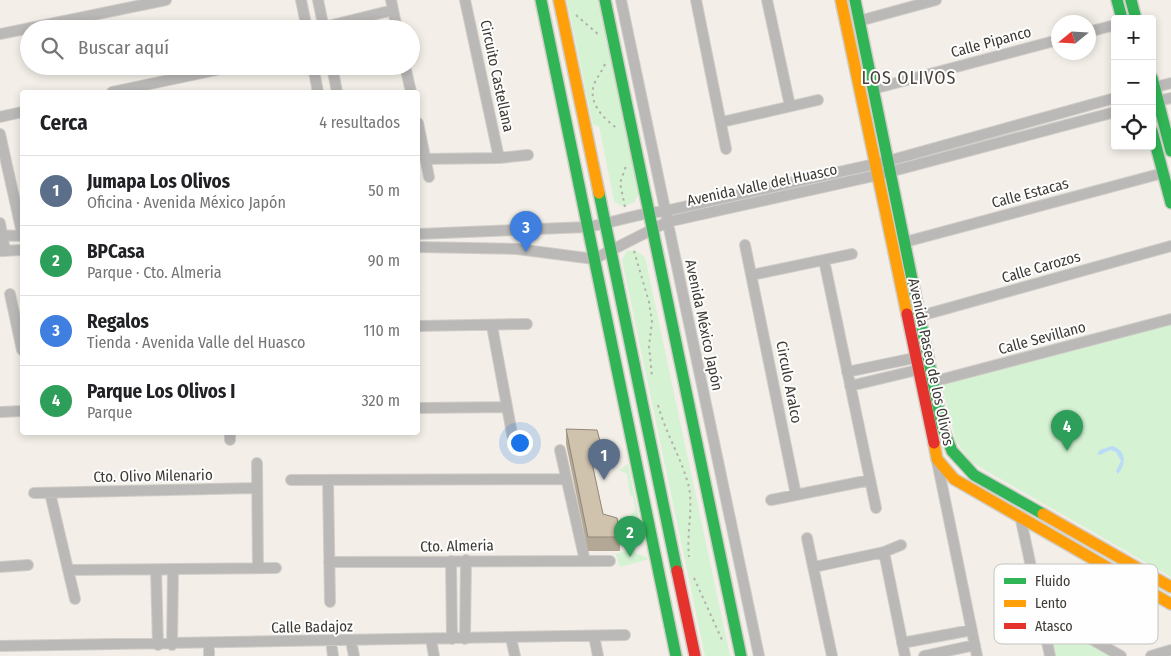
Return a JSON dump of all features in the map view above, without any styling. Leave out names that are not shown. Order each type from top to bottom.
[{"type":"street","points":[[68,20],[166,0]]},
{"type":"street","points":[[301,0],[305,20]]},
{"type":"street","points":[[318,0],[320,20]]},
{"type":"street","name":"Circuito Castellana","points":[[465,0],[499,158]]},
{"type":"street","points":[[540,0],[676,656]]},
{"type":"street","points":[[559,0],[695,656]]},
{"type":"street","name":"Avenida México Japón","points":[[605,0],[741,656]]},
{"type":"street","name":"Avenida México Japón","points":[[621,0],[759,656]]},
{"type":"street","points":[[696,0],[726,148]]},
{"type":"street","points":[[767,0],[790,106]]},
{"type":"street","name":"Avenida Paseo de los Olivos","points":[[841,0],[877,169],[915,364],[937,459],[954,479],[1021,520],[1100,564]]},
{"type":"street","name":"Avenida Paseo de los Olivos","points":[[854,0],[942,426],[952,451],[974,475],[1132,564]]},
{"type":"street","points":[[858,21],[936,0]]},
{"type":"street","points":[[1118,0],[1121,15]]},
{"type":"street","points":[[1131,0],[1135,15]]},
{"type":"street","points":[[346,20],[392,5],[395,20]]},
{"type":"street","points":[[1096,30],[1111,26]]},
{"type":"street","points":[[0,34],[20,30]]},
{"type":"street","name":"Calle Pipanco","points":[[873,89],[1051,42]]},
{"type":"street","points":[[121,90],[192,75]]},
{"type":"street","points":[[315,75],[318,90]]},
{"type":"street","points":[[334,75],[337,90]]},
{"type":"street","points":[[407,75],[411,90]]},
{"type":"street","points":[[1156,84],[1171,83]]},
{"type":"street","points":[[1156,102],[1171,98]]},
{"type":"street","name":"Avenida Valle del Huasco","points":[[889,166],[1111,99]]},
{"type":"street","points":[[722,122],[818,100]]},
{"type":"street","points":[[1156,105],[1171,151]]},
{"type":"street","points":[[0,117],[20,112]]},
{"type":"street","name":"Avenida Valle del Huasco","points":[[420,234],[587,227],[650,212],[666,216],[877,169],[1111,113]]},
{"type":"street","points":[[420,133],[430,177]]},
{"type":"street","points":[[0,134],[20,225]]},
{"type":"street","points":[[1156,146],[1171,203]]},
{"type":"street","points":[[425,159],[499,158],[528,155]]},
{"type":"street","name":"Calle Estacas","points":[[904,242],[1163,173]]},
{"type":"street","name":"Avenida Valle del Huasco","points":[[594,259],[653,229],[666,216]]},
{"type":"street","points":[[0,223],[3,251],[20,250]]},
{"type":"street","points":[[1,236],[20,234]]},
{"type":"street","name":"Circulo Aralco","points":[[745,246],[796,495]]},
{"type":"street","name":"Calle Carozos","points":[[920,316],[1171,246]]},
{"type":"street","points":[[420,247],[517,249],[594,259]]},
{"type":"street","points":[[752,275],[852,254]]},
{"type":"street","points":[[824,260],[876,508]]},
{"type":"street","points":[[10,294],[20,328]]},
{"type":"street","name":"Calle Sevillano","points":[[920,386],[1171,319]]},
{"type":"street","points":[[420,326],[527,324]]},
{"type":"street","points":[[492,326],[513,439]]},
{"type":"street","points":[[847,372],[915,364]]},
{"type":"street","points":[[850,386],[915,364]]},
{"type":"street","points":[[420,408],[507,408]]},
{"type":"street","points":[[1,412],[20,411]]},
{"type":"street","points":[[630,431],[648,428]]},
{"type":"street","points":[[560,450],[585,561]]},
{"type":"street","points":[[937,459],[977,656]]},
{"type":"street","points":[[257,463],[258,568]]},
{"type":"street","points":[[291,480],[566,479]]},
{"type":"street","points":[[328,480],[330,602]]},
{"type":"street","points":[[771,500],[870,480]]},
{"type":"street","name":"Cto. Olivo Milenario","points":[[34,493],[257,488]]},
{"type":"street","points":[[50,494],[75,599]]},
{"type":"street","points":[[1021,520],[1030,564]]},
{"type":"street","points":[[807,538],[832,656]]},
{"type":"street","points":[[814,566],[884,552],[901,545]]},
{"type":"street","points":[[884,552],[905,656]]},
{"type":"street","points":[[465,638],[466,560]]},
{"type":"street","name":"Cto. Almeria","points":[[329,562],[466,560],[610,562]]},
{"type":"street","points":[[451,561],[452,639]]},
{"type":"street","points":[[0,567],[28,565]]},
{"type":"street","points":[[69,570],[276,568]]},
{"type":"street","points":[[156,570],[158,645]]},
{"type":"street","points":[[172,645],[173,570]]},
{"type":"street","name":"Avenida Paseo de los Olivos","points":[[1158,579],[1171,586]]},
{"type":"street","name":"Avenida Paseo de los Olivos","points":[[1158,597],[1171,604]]},
{"type":"street","points":[[666,610],[685,607]]},
{"type":"street","points":[[902,643],[972,630]]},
{"type":"street","name":"Calle Badajoz","points":[[0,646],[172,645],[625,635]]},
{"type":"street","points":[[594,636],[598,656]]},
{"type":"street","points":[[511,638],[515,656]]},
{"type":"street","points":[[431,639],[434,656]]},
{"type":"street","points":[[331,641],[333,656]]},
{"type":"street","points":[[351,641],[354,656]]},
{"type":"street","points":[[209,644],[209,656]]},
{"type":"street","points":[[924,656],[975,644]]},
{"type":"street","points":[[1100,644],[1121,656]]},
{"type":"street","points":[[1151,656],[1171,650]]},
{"type":"path","points":[[572,9],[575,14],[601,37]]},
{"type":"path","points":[[607,58],[594,84],[594,98],[599,112],[619,130],[621,135]]},
{"type":"path","points":[[627,218],[620,183],[628,164]]},
{"type":"path","points":[[632,240],[651,312],[652,380]]},
{"type":"path","points":[[656,398],[665,428],[687,480],[690,496],[689,558]]},
{"type":"path","points":[[692,573],[696,587],[725,646]]},
{"type":"green space","points":[[567,0],[598,0],[639,191],[635,202],[623,207],[614,201],[599,126],[593,125]]},
{"type":"green space","points":[[635,250],[645,257],[730,656],[705,656],[622,260],[627,251]]},
{"type":"green space","points":[[1171,322],[1171,577],[1158,570],[1158,564],[1148,564],[971,462],[956,441],[941,383]]},
{"type":"green space","points":[[628,464],[640,523],[630,522],[629,518],[635,510],[633,496],[630,495],[627,474],[619,470]]},
{"type":"green space","points":[[630,550],[649,559],[620,567],[616,554]]},
{"type":"green space","points":[[1052,644],[1092,644],[1113,656],[1054,656]]},
{"type":"water","points":[[1112,446],[1117,448],[1124,457],[1123,466],[1118,474],[1116,471],[1121,461],[1116,452],[1110,450],[1100,455],[1097,454],[1100,450]]},
{"type":"building","points":[[566,429],[597,430],[600,441],[589,449],[603,514],[617,518],[620,537],[588,537]]},
{"type":"traffic: fast","points":[[541,0],[676,656]]},
{"type":"traffic: fast","points":[[605,0],[741,656]]},
{"type":"traffic: fast","points":[[855,0],[942,426],[952,451],[974,475],[1043,514]]},
{"type":"traffic: fast","points":[[1117,0],[1121,15]]},
{"type":"traffic: fast","points":[[1131,0],[1135,15]]},
{"type":"traffic: fast","points":[[1156,93],[1171,151]]},
{"type":"traffic: fast","points":[[1156,146],[1171,203]]},
{"type":"traffic: fast","points":[[599,193],[677,571]]},
{"type":"traffic: slow","points":[[559,0],[599,193]]},
{"type":"traffic: slow","points":[[841,0],[907,314]]},
{"type":"traffic: slow","points":[[934,443],[937,459],[954,479],[1102,564]]},
{"type":"traffic: slow","points":[[1043,514],[1131,564]]},
{"type":"traffic: slow","points":[[1158,580],[1171,587]]},
{"type":"traffic: slow","points":[[1158,597],[1171,604]]},
{"type":"traffic: jam","points":[[907,314],[934,443]]},
{"type":"traffic: jam","points":[[677,571],[695,656]]},
{"type":"place","name":"Regalos","points":[[526,252]]},
{"type":"place","name":"Parque Los Olivos I","points":[[1067,451]]},
{"type":"place","name":"Jumapa Los Olivos","points":[[604,480]]},
{"type":"place","name":"BPCasa","points":[[630,557]]},
{"type":"district","name":"LOS OLIVOS","points":[[909,78]]}]
